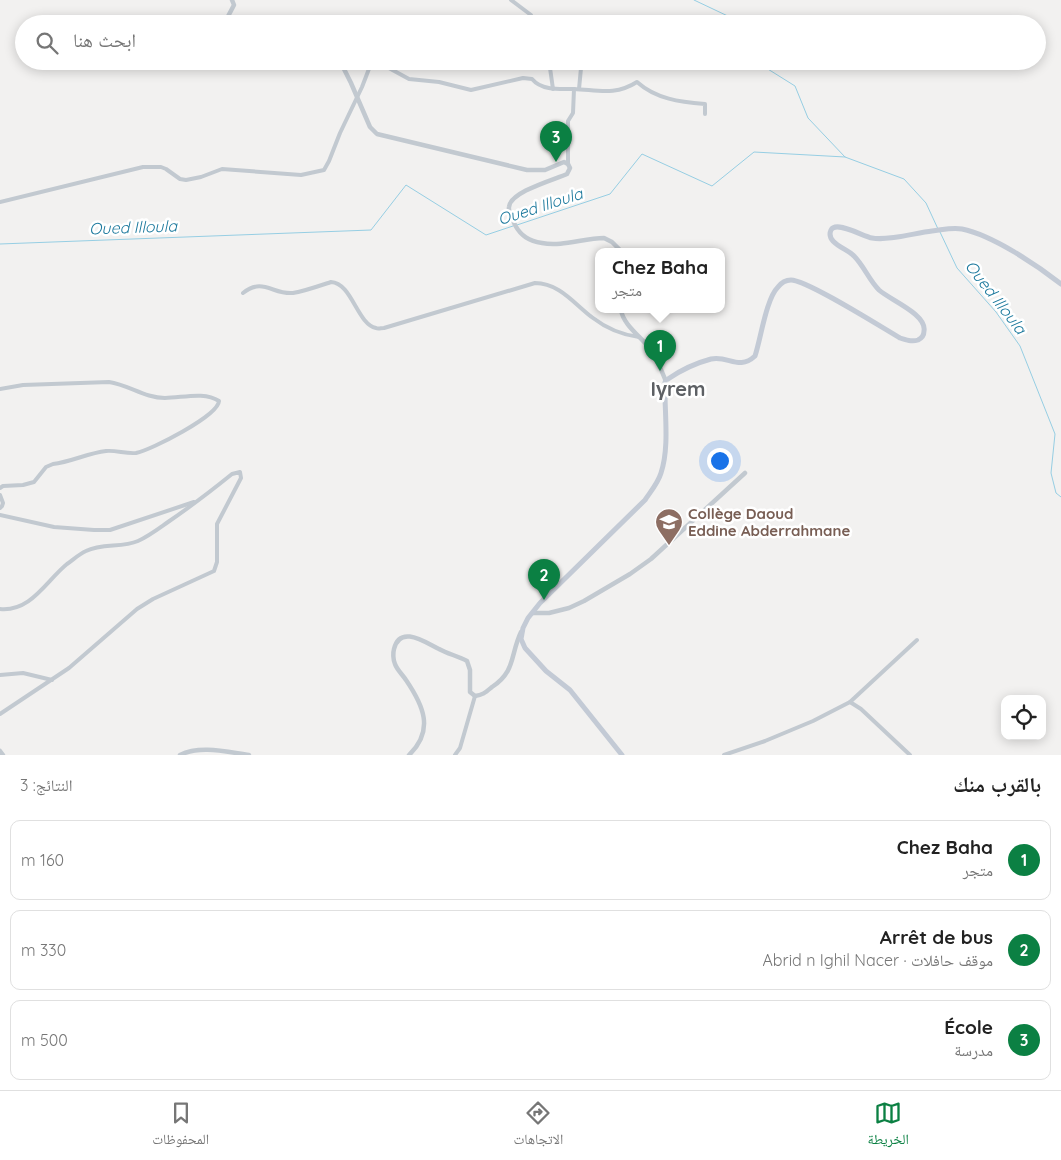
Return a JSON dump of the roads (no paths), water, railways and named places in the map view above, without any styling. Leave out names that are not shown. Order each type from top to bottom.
[{"type":"main road","points":[[622,755],[570,690],[546,671],[525,648],[521,639],[523,628],[533,612],[645,500],[656,484],[661,472],[665,451],[666,380],[678,372],[713,358],[741,364],[750,361],[755,356],[771,299],[777,287],[783,282],[791,280],[824,294],[900,338],[910,341],[921,338],[924,334],[925,326],[920,318],[879,290],[854,256],[835,243],[830,237],[832,228],[836,226],[872,238],[885,239],[954,228],[980,235],[1006,248],[1061,284]]},
{"type":"street","points":[[228,15],[234,4],[232,0]]},
{"type":"street","points":[[510,0],[531,15]]},
{"type":"street","points":[[344,70],[370,127],[377,134],[526,170],[545,170],[564,162],[568,164]]},
{"type":"street","points":[[0,202],[143,168],[166,169],[180,179],[186,180],[201,177],[222,169],[300,175],[324,170],[327,167],[368,70]]},
{"type":"street","points":[[393,70],[410,79],[439,82],[470,90],[523,78],[532,79],[537,84],[553,89],[574,88],[610,92],[626,89],[637,82],[659,95],[676,101],[704,104],[705,114]]},
{"type":"street","points":[[550,70],[553,89]]},
{"type":"street","points":[[579,89],[581,70]]},
{"type":"street","points":[[574,88],[573,113],[568,121],[568,164],[570,168],[567,174],[520,192],[512,198],[509,212],[523,237],[543,243],[604,238],[618,248]]},
{"type":"street","points":[[243,293],[255,286],[265,286],[290,293],[336,282],[343,288],[369,325],[376,328],[384,328],[535,283],[544,283],[559,290],[595,320],[618,332],[639,337]]},
{"type":"street","points":[[622,313],[623,319],[658,361],[666,380]]},
{"type":"street","points":[[0,389],[57,383],[109,382],[120,384],[149,396],[164,398],[201,396],[214,398],[219,401],[216,408],[190,427],[143,450],[127,453],[107,451],[53,464],[46,467],[34,482],[0,488]]},
{"type":"street","points":[[0,609],[16,608],[25,605],[61,570],[85,551],[131,544],[140,540],[198,501],[232,474],[240,472],[241,478],[217,524],[218,562],[214,571],[153,599],[137,609],[69,668],[0,714]]},
{"type":"street","points":[[533,612],[549,613],[569,608],[630,574],[651,559],[745,473]]},
{"type":"street","points":[[0,495],[3,503],[0,508]]},
{"type":"street","points":[[0,515],[54,528],[110,530],[198,501]]},
{"type":"street","points":[[474,696],[482,695],[501,682],[507,673],[523,628]]},
{"type":"street","points":[[409,755],[422,737],[424,714],[414,692],[395,664],[394,653],[396,644],[402,638],[411,636],[467,661],[470,670],[470,692],[474,696]]},
{"type":"street","points":[[724,755],[765,741],[813,721],[850,702],[917,640]]},
{"type":"street","points":[[0,675],[24,673],[52,680]]},
{"type":"street","points":[[455,755],[460,748],[474,696]]},
{"type":"street","points":[[850,702],[861,709],[910,755]]},
{"type":"street","points":[[180,755],[186,752],[202,750],[249,755]]},
{"type":"street","points":[[0,752],[3,755]]},
{"type":"waterway","name":"Oued Illoula","points":[[694,0],[726,15]]},
{"type":"waterway","name":"Oued Illoula","points":[[769,70],[795,86],[808,118],[845,157],[904,179],[926,203],[938,229]]},
{"type":"waterway","name":"Oued Illoula","points":[[517,225],[610,194],[642,154],[712,186],[754,152],[845,157]]},
{"type":"waterway","name":"Oued Illoula","points":[[0,244],[371,230],[406,185],[486,235],[513,226]]},
{"type":"waterway","name":"Oued Illoula","points":[[940,232],[957,268],[996,312],[1020,346],[1055,434],[1051,473],[1056,493],[1061,497]]},
{"type":"place","name":"École","points":[[556,162]]},
{"type":"place","name":"Chez Baha","points":[[660,371]]},
{"type":"place","name":"Collège Daoud Eddine Abderrahmane","points":[[669,546]]},
{"type":"place","name":"Arrêt de bus","points":[[544,600]]},
{"type":"district","name":"Iγrem","points":[[678,388]]}]
